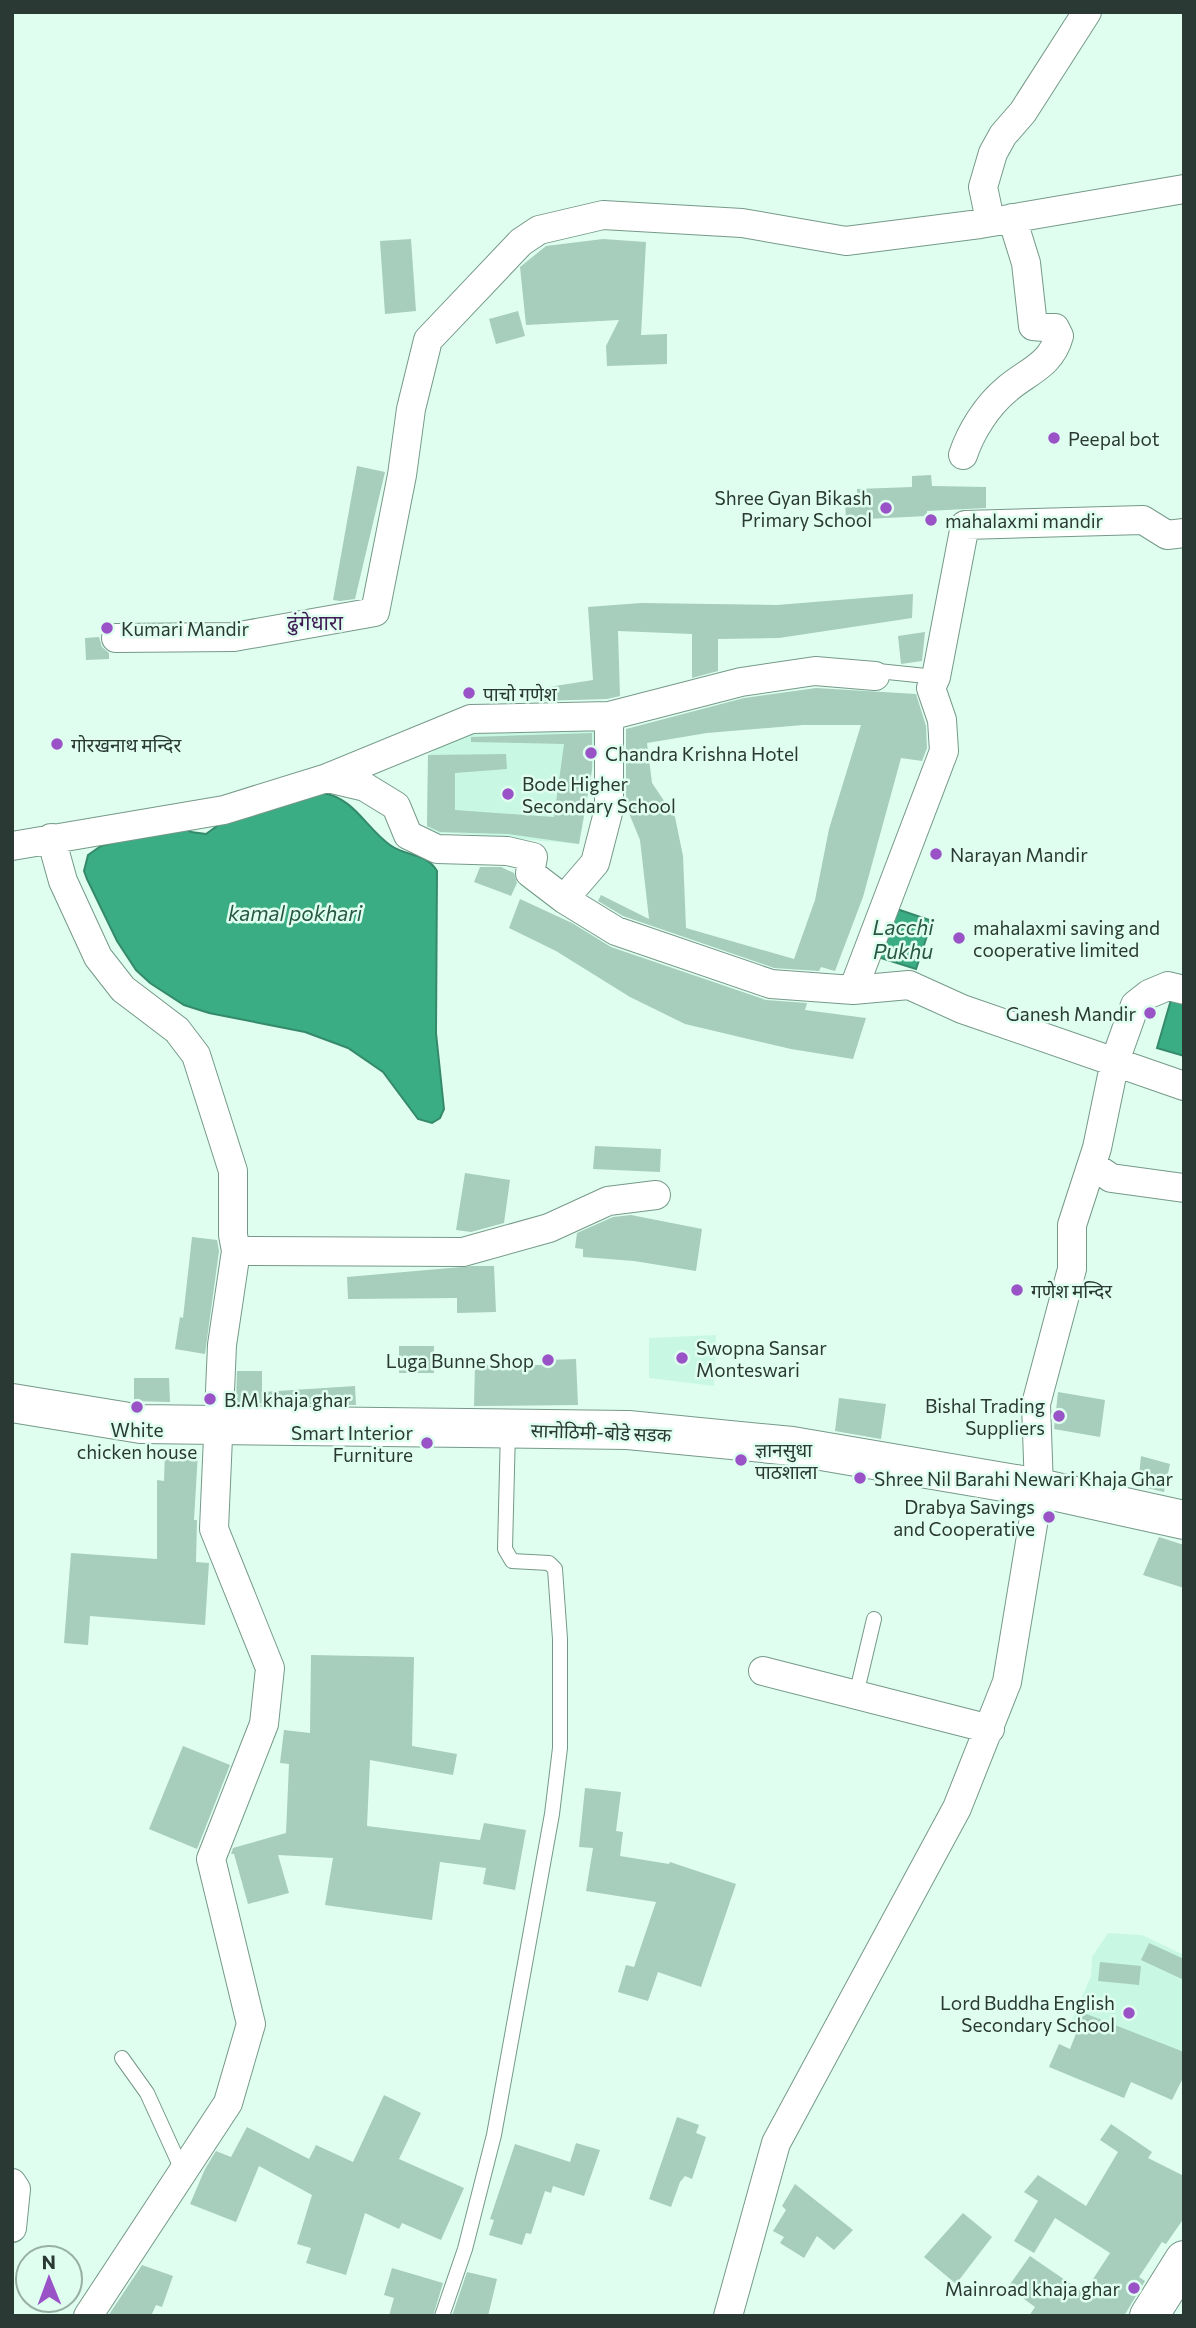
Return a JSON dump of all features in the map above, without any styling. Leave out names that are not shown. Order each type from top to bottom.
[{"type":"main road","name":"सानोठिमी-बोडे सडक","points":[[12,1403],[141,1424],[218,1424],[252,1428],[628,1430],[792,1446],[1039,1488],[1184,1520]]},
{"type":"main road","points":[[1149,2316],[1184,2260]]},
{"type":"street","points":[[963,455],[977,425],[992,405],[1006,389],[1044,364],[1059,336],[1055,328],[1033,326],[1026,263],[983,187],[993,153],[1003,135],[1023,112],[1087,12]]},
{"type":"street","points":[[116,638],[234,637],[375,612],[402,475],[411,409],[428,340],[521,242],[539,230],[603,215],[743,223],[846,241],[1184,189]]},
{"type":"street","points":[[853,990],[944,751],[942,720],[931,688],[936,677],[965,525],[1143,520],[1167,535],[1184,533]]},
{"type":"street","points":[[12,846],[224,810],[327,778],[471,719],[610,716],[741,682],[815,671],[875,676]]},
{"type":"street","points":[[564,900],[595,863],[609,809],[610,716]]},
{"type":"street","points":[[327,778],[365,787],[396,806],[408,835],[436,849],[507,851],[533,856],[530,873],[564,900],[616,931],[771,984],[853,990],[909,985],[961,1009],[1184,1086]]},
{"type":"street","points":[[51,838],[63,881],[98,957],[123,989],[177,1030],[196,1055],[233,1171],[233,1235],[236,1251],[222,1345],[214,1529],[270,1668],[264,1724],[211,1859],[251,2024],[229,2104],[88,2316]]},
{"type":"street","points":[[728,2316],[776,2143],[957,1808],[1007,1682],[1039,1488],[1036,1404],[1072,1269],[1072,1225],[1092,1165],[1115,1061],[1135,1006],[1149,994],[1168,986],[1184,990]]},
{"type":"street","points":[[1092,1165],[1111,1178],[1184,1188]]},
{"type":"street","points":[[236,1251],[463,1252],[549,1228],[608,1201],[656,1195]]},
{"type":"street","points":[[763,1671],[990,1729]]},
{"type":"street","points":[[12,2183],[16,2189],[12,2228]]},
{"type":"lane","points":[[875,676],[878,671],[936,677]]},
{"type":"lane","points":[[442,2316],[465,2249],[494,2135],[561,1748],[560,1639],[555,1569],[549,1563],[512,1561],[505,1549],[508,1429]]},
{"type":"lane","points":[[856,1695],[874,1619]]},
{"type":"lane","points":[[122,2058],[147,2094],[183,2172]]},
{"type":"shaded area","name":"Bode Higher Secondary School","points":[[597,721],[597,745],[579,844],[451,833],[427,834],[428,755],[471,723]]},
{"type":"shaded area","name":"Swopna Sansar Monteswari","points":[[716,1335],[714,1386],[649,1378],[649,1338]]},
{"type":"shaded area","name":"Lord Buddha English Secondary School","points":[[1108,1933],[1142,1935],[1184,1955],[1184,2079],[1068,2029],[1091,1976],[1092,1957]]},
{"type":"water","name":"kamal pokhari","points":[[323,793],[334,796],[351,807],[390,845],[422,858],[437,871],[436,1033],[444,1109],[440,1118],[432,1123],[418,1119],[383,1072],[348,1048],[305,1032],[209,1013],[184,1005],[150,983],[136,970],[117,941],[84,871],[88,855],[101,846],[179,825],[191,832],[206,834],[217,826],[222,814]]},
{"type":"water","name":"Lacchi Pukhu","points":[[891,907],[932,921],[916,969],[875,956]]},
{"type":"water","points":[[1173,993],[1184,996],[1184,1056],[1157,1048]]},
{"type":"building","points":[[411,239],[416,311],[385,314],[380,241]]},
{"type":"building","points":[[603,239],[646,242],[641,335],[667,334],[667,364],[607,366],[606,346],[619,320],[526,325],[520,267],[546,246]]},
{"type":"building","points":[[518,311],[525,336],[496,344],[489,319]]},
{"type":"building","points":[[357,466],[385,472],[355,599],[333,600]]},
{"type":"building","points":[[931,475],[932,486],[986,487],[986,508],[927,511],[927,516],[846,520],[845,500],[857,500],[857,489],[912,487],[912,476]]},
{"type":"building","points":[[913,594],[912,618],[779,638],[718,639],[718,671],[692,678],[692,634],[618,631],[620,696],[607,699],[538,701],[536,689],[593,680],[588,607],[641,603],[777,605]]},
{"type":"building","points":[[925,632],[922,661],[901,664],[898,636]]},
{"type":"building","points":[[99,637],[102,647],[109,653],[109,659],[86,660],[85,638]]},
{"type":"building","points":[[816,688],[916,694],[926,726],[927,748],[922,761],[901,758],[863,897],[835,971],[821,967],[819,971],[774,968],[623,916],[598,901],[601,895],[649,919],[640,840],[626,806],[626,729],[744,698]],"holes":[[[803,725],[861,725],[829,829],[815,900],[794,959],[686,928],[683,856],[675,817],[652,783],[647,743],[707,733]]]},
{"type":"building","points":[[592,733],[592,770],[579,844],[508,834],[440,832],[427,826],[428,755],[506,754],[507,769],[455,773],[455,810],[554,817],[564,744],[471,742],[471,737]]},
{"type":"building","points":[[480,867],[501,867],[514,873],[517,883],[511,896],[474,882]]},
{"type":"building","points":[[520,899],[572,923],[611,947],[766,1000],[807,1003],[805,1010],[866,1018],[853,1059],[791,1049],[685,1024],[630,997],[556,951],[509,928]]},
{"type":"building","points":[[595,1146],[661,1149],[660,1172],[593,1169]]},
{"type":"building","points":[[465,1173],[510,1180],[504,1223],[471,1232],[456,1230]]},
{"type":"building","points":[[631,1215],[702,1229],[696,1271],[634,1261],[583,1257],[583,1249],[575,1248],[577,1233],[613,1217]]},
{"type":"building","points":[[192,1237],[217,1240],[219,1251],[205,1354],[175,1349],[180,1317],[183,1318]]},
{"type":"building","points":[[494,1266],[496,1312],[457,1313],[457,1298],[348,1299],[347,1277]]},
{"type":"building","points":[[399,1346],[434,1346],[434,1373],[399,1373]]},
{"type":"building","points":[[576,1359],[578,1405],[474,1406],[475,1365],[548,1365],[548,1360]]},
{"type":"building","points":[[237,1371],[262,1371],[262,1392],[355,1386],[356,1405],[236,1403]]},
{"type":"building","points":[[134,1378],[169,1378],[170,1402],[134,1401]]},
{"type":"building","points":[[1058,1392],[1105,1400],[1100,1437],[1054,1429]]},
{"type":"building","points":[[839,1398],[886,1404],[881,1439],[835,1431]]},
{"type":"building","points":[[165,1451],[198,1452],[194,1520],[197,1520],[196,1562],[209,1563],[205,1625],[90,1616],[88,1645],[64,1643],[71,1553],[157,1559],[157,1480],[164,1481]]},
{"type":"building","points":[[1141,1456],[1170,1464],[1164,1492],[1138,1486]]},
{"type":"building","points":[[1159,1537],[1184,1545],[1184,1588],[1143,1575]]},
{"type":"building","points":[[311,1655],[414,1657],[412,1746],[457,1754],[453,1775],[370,1760],[367,1826],[480,1840],[484,1823],[526,1830],[515,1890],[483,1884],[486,1868],[440,1862],[432,1920],[325,1905],[333,1858],[278,1855],[289,1893],[248,1904],[234,1854],[231,1854],[233,1848],[286,1833],[289,1764],[280,1763],[284,1730],[310,1733]]},
{"type":"building","points":[[183,1746],[230,1765],[197,1849],[149,1829]]},
{"type":"building","points":[[585,1788],[621,1792],[616,1831],[623,1832],[620,1856],[669,1864],[670,1862],[736,1884],[701,1987],[658,1972],[648,2001],[618,1992],[626,1965],[634,1967],[656,1902],[586,1891],[593,1848],[579,1847]]},
{"type":"building","points":[[1149,1943],[1184,1959],[1184,1980],[1141,1960]]},
{"type":"building","points":[[1100,1962],[1141,1966],[1139,1985],[1098,1981]]},
{"type":"building","points":[[1084,2013],[1184,2052],[1184,2076],[1172,2100],[1131,2082],[1124,2098],[1049,2067],[1059,2044],[1070,2049]]},
{"type":"building","points":[[384,2095],[421,2113],[399,2159],[464,2188],[441,2240],[402,2223],[399,2229],[365,2213],[346,2275],[306,2263],[311,2248],[297,2244],[312,2195],[259,2166],[236,2222],[190,2204],[216,2151],[231,2157],[247,2127],[309,2159],[316,2145],[353,2162]]},
{"type":"building","points":[[677,2117],[699,2125],[696,2133],[706,2137],[692,2179],[685,2176],[680,2182],[671,2207],[649,2199]]},
{"type":"building","points":[[1111,2124],[1152,2152],[1148,2158],[1184,2176],[1184,2218],[1166,2244],[1162,2242],[1139,2277],[1145,2281],[1124,2316],[1029,2316],[1035,2307],[1008,2287],[1030,2256],[1084,2293],[1110,2253],[1055,2218],[1034,2253],[1014,2241],[1038,2201],[1024,2192],[1038,2175],[1086,2206],[1118,2152],[1100,2140]]},
{"type":"building","points":[[576,2143],[600,2150],[584,2196],[553,2186],[551,2193],[545,2191],[531,2234],[526,2233],[522,2245],[489,2235],[494,2220],[490,2219],[515,2144],[570,2162]]},
{"type":"building","points":[[795,2184],[853,2230],[834,2250],[817,2236],[804,2258],[780,2243],[784,2237],[773,2231],[786,2210],[782,2206]]},
{"type":"building","points":[[963,2213],[992,2237],[956,2284],[924,2257]]},
{"type":"building","points":[[142,2265],[173,2276],[162,2307],[156,2305],[151,2316],[108,2316]]},
{"type":"building","points":[[392,2268],[443,2283],[433,2316],[389,2316],[394,2298],[384,2295]]},
{"type":"building","points":[[467,2272],[497,2279],[488,2316],[452,2316]]},
{"type":"place","name":"Peepal bot","points":[[1054,438]]},
{"type":"place","name":"Shree Gyan Bikash Primary School","points":[[886,508]]},
{"type":"place","name":"mahalaxmi mandir","points":[[931,520]]},
{"type":"place","name":"Kumari Mandir","points":[[107,628]]},
{"type":"place","name":"पाचो गणेश","points":[[469,693]]},
{"type":"place","name":"गोरखनाथ मन्दिर","points":[[57,744]]},
{"type":"place","name":"Chandra Krishna Hotel","points":[[591,753]]},
{"type":"place","name":"Bode Higher Secondary School","points":[[508,794]]},
{"type":"place","name":"Narayan Mandir","points":[[936,854]]},
{"type":"place","name":"mahalaxmi saving and cooperative limited","points":[[959,938]]},
{"type":"place","name":"Ganesh Mandir","points":[[1150,1013]]},
{"type":"place","name":"गणेश मन्दिर","points":[[1017,1290]]},
{"type":"place","name":"Swopna Sansar Monteswari","points":[[682,1358]]},
{"type":"place","name":"Luga Bunne Shop","points":[[548,1360]]},
{"type":"place","name":"B.M khaja ghar","points":[[210,1399]]},
{"type":"place","name":"White chicken house","points":[[137,1407]]},
{"type":"place","name":"Bishal Trading Suppliers","points":[[1059,1416]]},
{"type":"place","name":"Smart Interior Furniture","points":[[427,1443]]},
{"type":"place","name":"ज्ञानसुधा पाठशाला","points":[[741,1460]]},
{"type":"place","name":"Shree Nil Barahi Newari Khaja Ghar","points":[[860,1478]]},
{"type":"place","name":"Drabya Savings and Cooperative","points":[[1049,1517]]},
{"type":"place","name":"Lord Buddha English Secondary School","points":[[1129,2013]]},
{"type":"place","name":"Mainroad khaja ghar","points":[[1134,2288]]},
{"type":"district","name":"ढुंगेधारा","points":[[315,621]]}]
